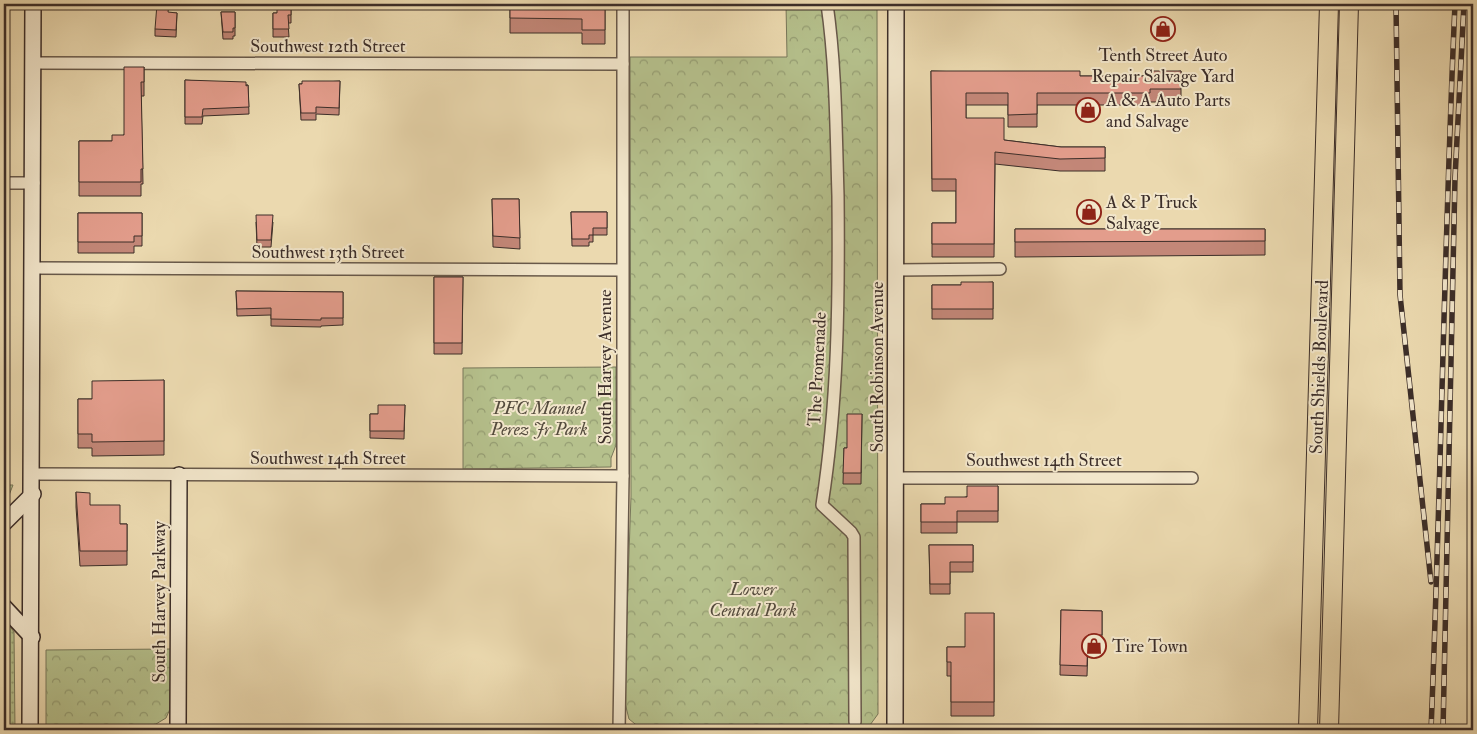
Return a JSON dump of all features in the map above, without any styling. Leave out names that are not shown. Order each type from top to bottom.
[{"type":"main road","points":[[30,730],[33,494],[33,4]]},
{"type":"main road","name":"South Robinson Avenue","points":[[895,730],[896,4]]},
{"type":"main road","name":"South Shields Boulevard","points":[[1308,730],[1329,4]]},
{"type":"main road","name":"South Shields Boulevard","points":[[1329,730],[1349,4]]},
{"type":"main road","name":"South Harvey Parkway","points":[[178,730],[179,475]]},
{"type":"main road","points":[[4,523],[33,494]]},
{"type":"main road","points":[[4,607],[32,637]]},
{"type":"street","name":"South Harvey Avenue","points":[[619,730],[623,476],[623,4]]},
{"type":"street","name":"The Promenade","points":[[827,4],[834,75],[839,281],[836,387],[822,505],[854,537],[855,722]]},
{"type":"street","name":"Southwest 12th Street","points":[[33,63],[623,64]]},
{"type":"street","points":[[4,183],[34,183]]},
{"type":"street","name":"Southwest 13th Street","points":[[33,268],[622,270]]},
{"type":"street","points":[[896,270],[1000,269]]},
{"type":"street","name":"Southwest 14th Street","points":[[33,474],[623,476]]},
{"type":"street","name":"Southwest 14th Street","points":[[896,478],[1192,478]]},
{"type":"green space","name":"Lower Central Park","points":[[786,4],[877,4],[878,714],[870,725],[864,726],[640,728],[629,719],[624,699],[631,496],[630,57],[787,57]]},
{"type":"green space","points":[[5,309],[6,485],[4,485]]},
{"type":"green space","name":"PFC Manuel Perez Jr Park","points":[[616,367],[616,445],[611,458],[611,467],[463,469],[463,368]]},
{"type":"green space","points":[[4,485],[13,485],[4,508]]},
{"type":"green space","points":[[4,618],[14,632],[15,730],[4,730]]},
{"type":"green space","points":[[171,649],[170,709],[166,718],[156,724],[156,730],[46,730],[46,650]]},
{"type":"building","points":[[157,4],[169,4],[168,12],[177,13],[176,30],[155,29]]},
{"type":"building","points":[[510,4],[605,4],[605,30],[582,30],[582,19],[510,18]]},
{"type":"building","points":[[291,5],[291,15],[288,15],[289,29],[273,29],[273,13],[277,13],[277,6]]},
{"type":"building","points":[[221,12],[235,12],[235,28],[233,28],[233,32],[223,32]]},
{"type":"building","points":[[124,67],[144,67],[144,82],[141,82],[143,169],[141,169],[141,182],[79,182],[79,141],[112,141],[112,135],[124,135]]},
{"type":"building","points":[[931,71],[1080,71],[1080,76],[1151,76],[1151,71],[1181,71],[1181,89],[1150,89],[1150,93],[1037,93],[1037,114],[1008,115],[1008,93],[966,93],[966,118],[1004,118],[1004,140],[1061,147],[1105,147],[1105,158],[1060,159],[995,152],[994,244],[932,244],[932,223],[956,223],[956,179],[932,179]]},
{"type":"building","points":[[185,80],[246,82],[246,86],[248,85],[249,107],[203,109],[202,117],[185,117]]},
{"type":"building","points":[[302,81],[340,81],[339,108],[316,107],[316,113],[301,113],[299,84],[302,84]]},
{"type":"building","points":[[492,199],[519,199],[520,238],[493,236]]},
{"type":"building","points":[[571,212],[607,212],[607,228],[593,228],[593,235],[589,235],[589,239],[572,239]]},
{"type":"building","points":[[78,213],[142,213],[142,236],[134,236],[134,242],[78,242]]},
{"type":"building","points":[[256,215],[273,215],[271,240],[257,240]]},
{"type":"building","points":[[1015,229],[1265,229],[1265,241],[1015,242]]},
{"type":"building","points":[[434,277],[463,277],[462,343],[434,343]]},
{"type":"building","points":[[961,282],[993,282],[993,309],[932,309],[932,285],[961,285]]},
{"type":"building","points":[[236,291],[343,292],[343,318],[321,318],[321,320],[271,319],[271,308],[237,309]]},
{"type":"building","points":[[164,380],[164,441],[92,442],[92,434],[78,434],[78,399],[92,399],[92,381]]},
{"type":"building","points":[[378,405],[405,405],[404,431],[370,431],[370,414],[378,414]]},
{"type":"building","points":[[847,414],[862,414],[861,473],[843,473],[844,448],[847,448]]},
{"type":"building","points":[[967,486],[998,486],[998,511],[957,511],[957,522],[921,522],[921,504],[945,504],[945,497],[967,497]]},
{"type":"building","points":[[76,492],[90,493],[90,505],[120,505],[120,524],[127,524],[127,551],[80,551]]},
{"type":"building","points":[[929,545],[973,545],[973,562],[950,562],[950,584],[930,584]]},
{"type":"building","points":[[1061,610],[1102,611],[1102,635],[1088,635],[1087,666],[1060,665]]},
{"type":"building","points":[[965,613],[994,613],[994,702],[951,702],[951,662],[947,662],[947,647],[965,647]]},
{"type":"railway","points":[[1396,4],[1400,295],[1431,582]]},
{"type":"railway","points":[[1431,730],[1455,4]]},
{"type":"railway","points":[[1443,730],[1455,178],[1464,4]]},
{"type":"place","name":"Tenth Street Auto Repair Salvage Yard","points":[[1163,29]]},
{"type":"place","name":"A & A Auto Parts and Salvage","points":[[1088,110]]},
{"type":"place","name":"A & P Truck Salvage","points":[[1089,212]]},
{"type":"place","name":"Tire Town","points":[[1094,646]]}]
